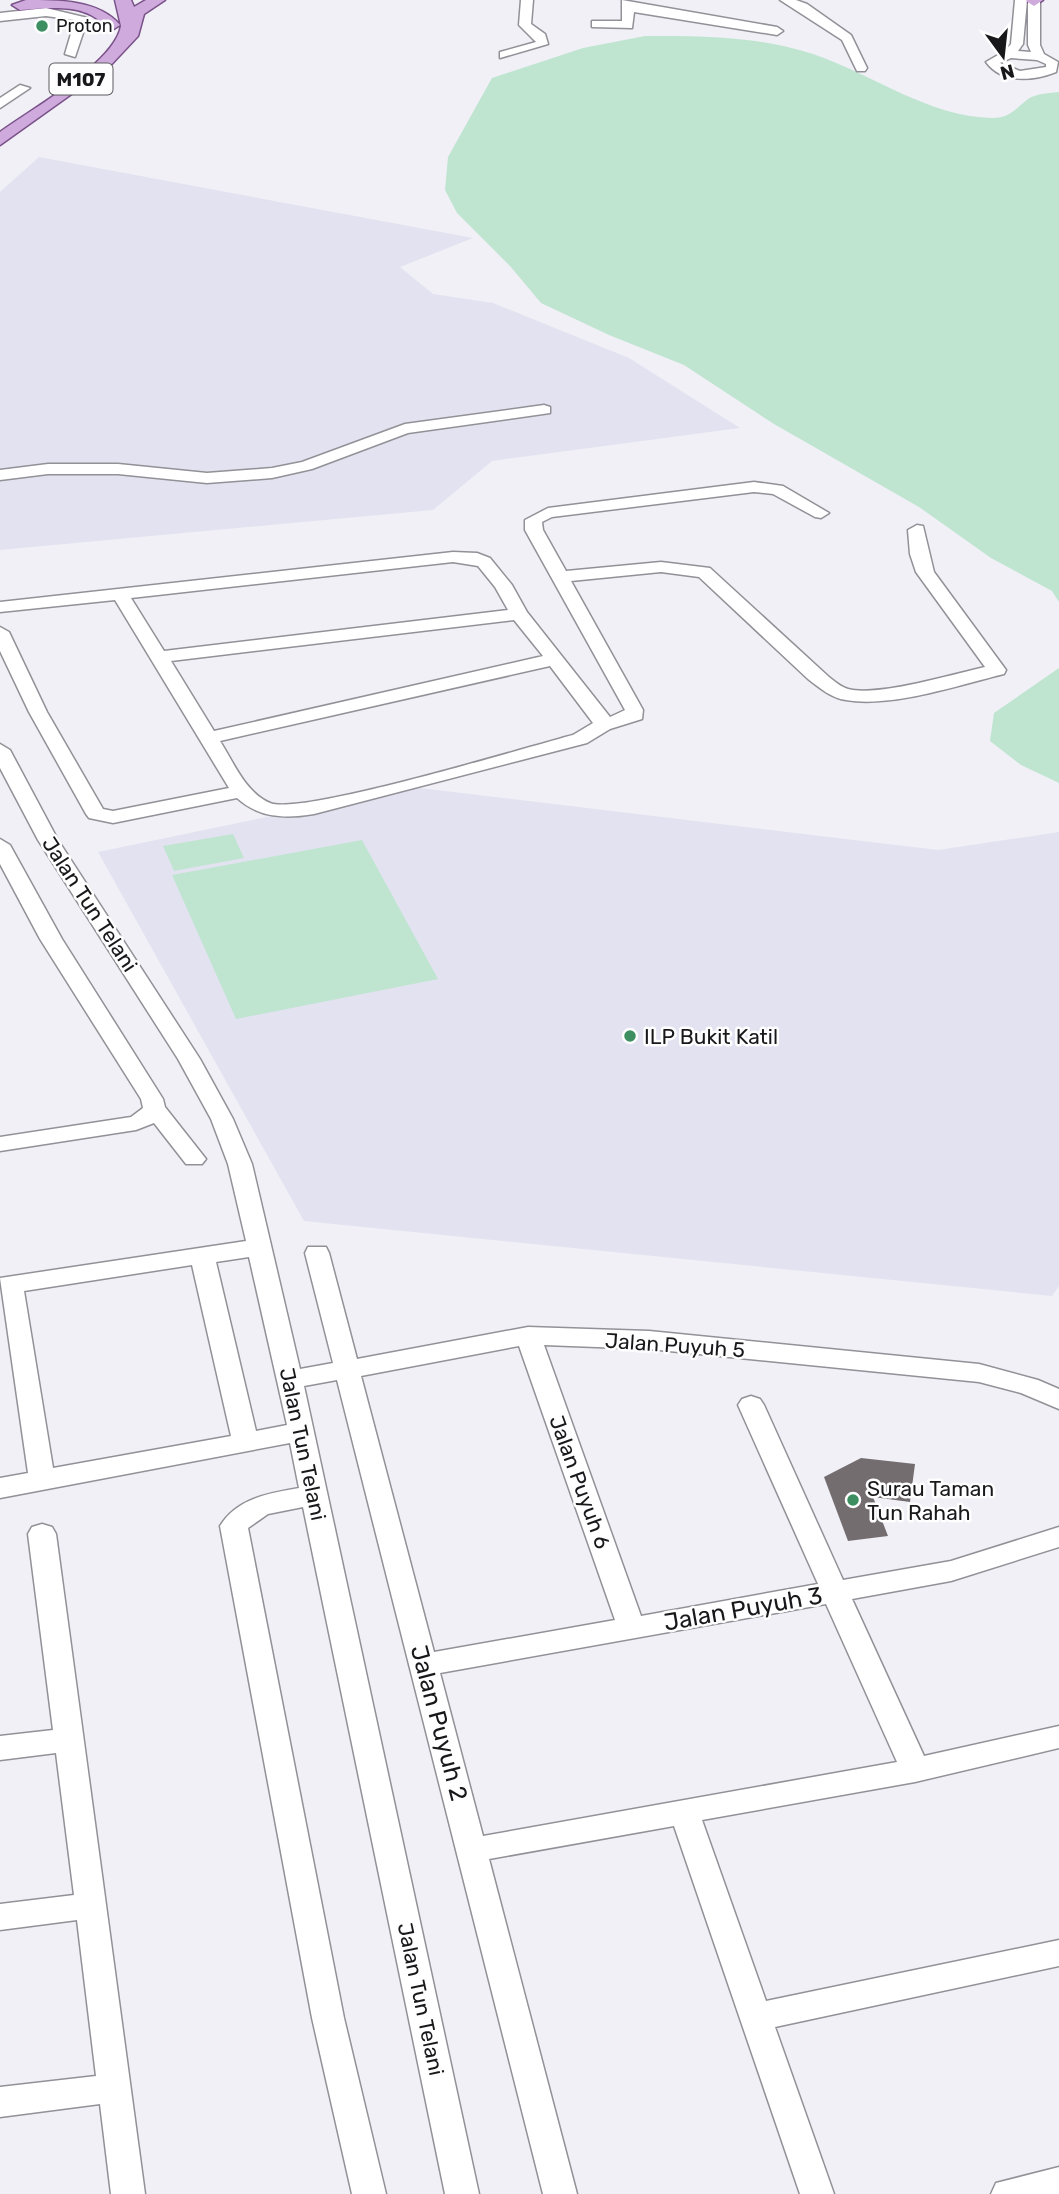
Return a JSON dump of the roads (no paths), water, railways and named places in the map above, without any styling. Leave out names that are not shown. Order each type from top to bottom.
[{"type":"main road","points":[[22,3],[36,0]]},
{"type":"main road","points":[[0,6],[68,0]]},
{"type":"main road","points":[[106,0],[113,15],[112,25]]},
{"type":"main road","name":"M107","points":[[0,139],[92,72],[126,38],[130,20],[123,0]]},
{"type":"main road","points":[[126,38],[134,32],[138,12],[157,0]]},
{"type":"main road","points":[[22,3],[65,2],[98,6],[108,12],[112,25]]},
{"type":"main road","name":"M107","points":[[10,107],[101,48],[112,25]]},
{"type":"street","points":[[504,55],[542,44],[541,37],[525,25],[527,0]]},
{"type":"street","points":[[786,0],[803,8],[847,38],[860,68]]},
{"type":"street","points":[[1009,54],[1017,44],[1021,0]]},
{"type":"street","points":[[1035,0],[1034,45],[1039,56]]},
{"type":"street","points":[[596,24],[628,25],[628,4],[777,31]]},
{"type":"street","points":[[0,17],[46,12],[82,18],[71,54]]},
{"type":"street","points":[[1009,54],[1039,56],[1052,62],[1052,69],[1021,74],[993,65],[995,59],[1009,54]]},
{"type":"street","points":[[0,475],[48,469],[118,469],[196,477],[272,473],[306,466],[405,429],[544,410]]},
{"type":"street","points":[[120,594],[241,791],[254,805],[268,811],[310,809],[580,739],[603,725],[635,715],[532,525],[533,520],[548,513],[754,487],[777,490],[821,513]]},
{"type":"street","points":[[561,577],[662,567],[704,572],[815,675],[833,690],[846,694],[884,692],[998,670],[925,572],[919,554],[917,530]]},
{"type":"street","points":[[0,607],[467,556],[484,562],[503,585],[519,614],[601,718],[603,725]]},
{"type":"street","points":[[160,657],[519,614]]},
{"type":"street","points":[[0,632],[38,712],[96,814],[113,817],[241,791]]},
{"type":"street","points":[[208,738],[555,659]]},
{"type":"street","name":"Jalan Tun Telani","points":[[0,750],[48,840],[156,1006],[222,1119],[240,1164],[290,1380],[462,2194]]},
{"type":"street","points":[[0,845],[51,939],[152,1099],[154,1108],[194,1159]]},
{"type":"street","points":[[0,1143],[136,1123],[149,1117],[154,1108]]},
{"type":"street","points":[[42,1480],[5,1285],[260,1247]]},
{"type":"street","name":"Jalan Puyuh 2","points":[[317,1253],[560,2194]]},
{"type":"street","points":[[202,1255],[246,1443]]},
{"type":"street","name":"Jalan Puyuh 5","points":[[290,1380],[528,1336],[649,1340],[979,1373],[1030,1386],[1059,1400]]},
{"type":"street","name":"Jalan Puyuh 6","points":[[528,1336],[632,1629]]},
{"type":"street","points":[[751,1405],[915,1770]]},
{"type":"street","points":[[0,1488],[300,1432]]},
{"type":"street","points":[[314,1495],[250,1511],[239,1517],[234,1526],[328,2018],[369,2194]]},
{"type":"street","points":[[42,1534],[128,2194]]},
{"type":"street","name":"Jalan Puyuh 3","points":[[424,1665],[951,1571],[1059,1537]]},
{"type":"street","points":[[471,1850],[915,1770],[1059,1737]]},
{"type":"street","points":[[0,1748],[69,1740]]},
{"type":"street","points":[[684,1811],[817,2194]]},
{"type":"street","points":[[0,1917],[90,1906]]},
{"type":"street","points":[[756,2017],[1059,1953]]},
{"type":"street","points":[[0,2102],[114,2088]]},
{"type":"street","points":[[1009,2194],[1059,2182]]},
{"type":"place","name":"Proton","points":[[42,26]]},
{"type":"place","name":"ILP Bukit Katil","points":[[630,1036]]},
{"type":"place","name":"Surau Taman Tun Rahah","points":[[853,1500]]}]
